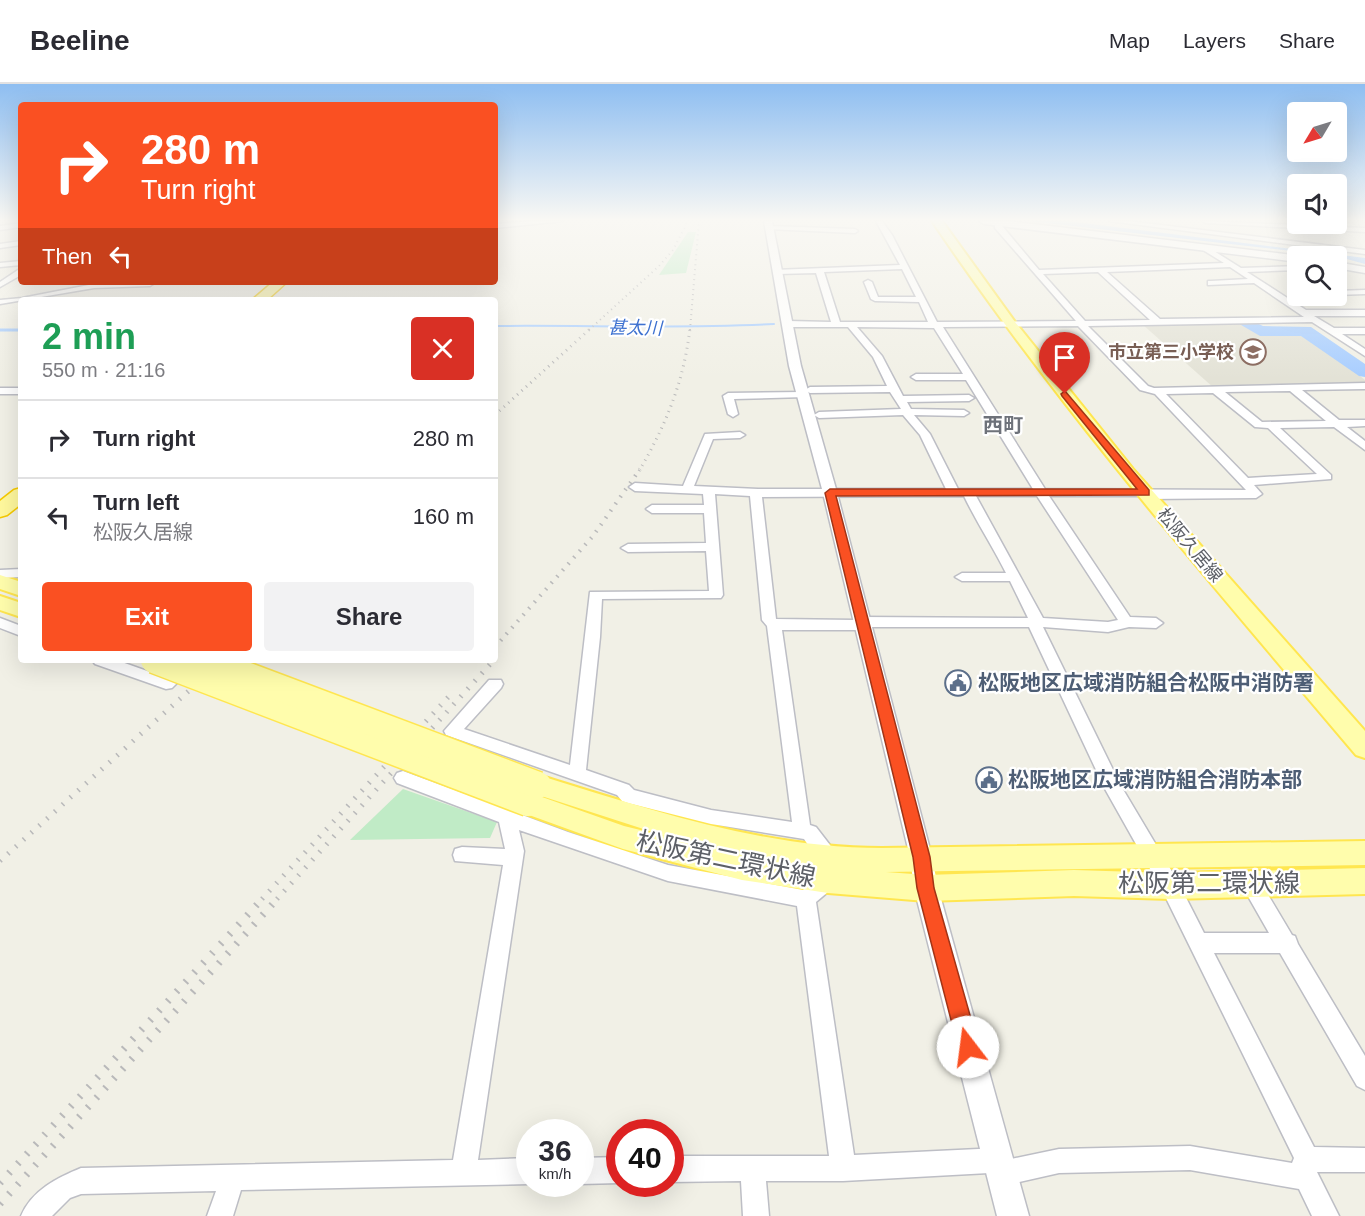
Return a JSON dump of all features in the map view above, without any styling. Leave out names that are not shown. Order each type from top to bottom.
[{"type":"highway","points":[[263,297],[277,285]]},
{"type":"highway","points":[[0,511],[18,496]]},
{"type":"main road","name":"松阪久居線","points":[[974,274],[1010,325],[1146,494],[1365,748]]},
{"type":"main road","points":[[0,581],[18,589]]},
{"type":"main road","points":[[0,603],[18,609]]},
{"type":"main road","name":"松阪第二環状線","points":[[162,663],[622,837],[742,868],[829,869],[926,888],[1074,883],[1170,886],[1364,882]]},
{"type":"main road","name":"松阪第二環状線","points":[[213,663],[524,801]]},
{"type":"main road","name":"松阪第二環状線","points":[[829,869],[873,860],[921,857],[1152,858],[1365,853]]},
{"type":"street","points":[[0,285],[18,274]]},
{"type":"street","points":[[777,274],[861,623],[921,857],[926,888],[1013,1216]]},
{"type":"street","points":[[821,274],[836,324]]},
{"type":"street","points":[[907,274],[935,325],[970,376],[1126,622]]},
{"type":"street","points":[[1039,274],[1082,324],[1144,388],[1158,391],[1216,391],[1365,386]]},
{"type":"street","points":[[1104,274],[1157,321]]},
{"type":"street","points":[[1244,274],[1365,353]]},
{"type":"street","points":[[1211,283],[1255,281]]},
{"type":"street","points":[[868,282],[875,299],[920,300]]},
{"type":"street","points":[[42,297],[94,285]]},
{"type":"street","points":[[1347,293],[1365,292]]},
{"type":"street","points":[[1275,294],[1287,294]]},
{"type":"street","points":[[0,303],[18,301]]},
{"type":"street","points":[[1304,313],[1365,313]]},
{"type":"street","points":[[788,324],[1010,325],[1314,319]]},
{"type":"street","points":[[851,325],[877,356],[907,412],[925,434],[954,493]]},
{"type":"street","points":[[1332,331],[1365,331]]},
{"type":"street","points":[[916,377],[970,376]]},
{"type":"street","points":[[1292,387],[1365,447]]},
{"type":"street","points":[[1353,387],[1365,396]]},
{"type":"street","points":[[733,414],[728,396],[893,389]]},
{"type":"street","points":[[0,391],[18,391]]},
{"type":"street","points":[[635,487],[758,493],[1256,494],[1158,391]]},
{"type":"street","points":[[1216,391],[1259,425],[1365,423]]},
{"type":"street","points":[[901,399],[969,398]]},
{"type":"street","points":[[819,415],[907,412],[964,414]]},
{"type":"street","points":[[1246,482],[1327,477],[1271,425]]},
{"type":"street","points":[[687,490],[709,436],[740,435]]},
{"type":"street","points":[[577,776],[593,637],[595,595],[716,595],[709,491]]},
{"type":"street","points":[[758,493],[755,499],[769,620],[774,625],[802,831]]},
{"type":"street","points":[[969,493],[986,529],[999,546],[1114,789],[1170,886],[1200,944],[1307,1168],[1326,1216]]},
{"type":"street","points":[[652,509],[710,509]]},
{"type":"street","points":[[628,549],[714,547]]},
{"type":"street","points":[[0,574],[18,573]]},
{"type":"street","points":[[962,577],[1014,577]]},
{"type":"street","points":[[774,625],[1036,622],[1122,625],[1126,622],[1156,623]]},
{"type":"street","points":[[0,624],[18,630]]},
{"type":"street","points":[[108,663],[166,684],[189,663]]},
{"type":"street","points":[[495,684],[452,731],[623,790],[628,796],[711,818],[809,832],[817,840],[829,869],[806,899],[843,1168]]},
{"type":"street","points":[[403,778],[524,801],[573,842],[668,873],[806,899]]},
{"type":"street","points":[[464,1171],[513,857],[524,801]]},
{"type":"street","points":[[462,855],[513,857]]},
{"type":"street","points":[[1251,884],[1288,943],[1365,1078]]},
{"type":"street","points":[[1200,944],[1288,943]]},
{"type":"street","points":[[684,1169],[1000,1167],[1059,1161],[1191,1158],[1307,1168],[1365,1160]]},
{"type":"street","points":[[753,1168],[756,1216]]},
{"type":"street","points":[[34,1216],[61,1189],[81,1181],[516,1171]]},
{"type":"street","points":[[220,1216],[232,1179]]},
{"type":"shaded area","name":"市立第三小学校","points":[[1242,322],[1258,332],[1303,332],[1363,372],[1355,372],[1365,380],[1365,384],[1214,388],[1142,324]]},
{"type":"green space","points":[[403,789],[497,822],[490,838],[350,840]]},
{"type":"waterway","name":"甚太川","points":[[1244,322],[1260,331],[1305,331],[1365,372]]},
{"type":"waterway","name":"甚太川","points":[[498,326],[669,327],[774,324]]},
{"type":"waterway","name":"甚太川","points":[[0,330],[18,330]]},
{"type":"railway","points":[[589,330],[650,274]]},
{"type":"railway","points":[[690,330],[695,274]]},
{"type":"railway","points":[[498,412],[591,328]]},
{"type":"railway","points":[[639,471],[658,437],[672,402],[683,366],[690,328]]},
{"type":"railway","points":[[498,644],[593,536],[640,469]]},
{"type":"railway","points":[[0,861],[220,663]]},
{"type":"railway","points":[[277,899],[491,663]]},
{"type":"railway","points":[[262,899],[452,693]]},
{"type":"railway","points":[[0,1183],[264,897]]},
{"type":"railway","points":[[0,1204],[279,897]]},
{"type":"place","name":"市立第三小学校","points":[[1253,352]]},
{"type":"place","name":"松阪地区広域消防組合松阪中消防署","points":[[958,683]]},
{"type":"place","name":"松阪地区広域消防組合消防本部","points":[[989,780]]},
{"type":"district","name":"西町","points":[[1003,425]]},
{"type":"route","points":[[968,1047],[926,888],[921,857],[830,493],[1145,492],[1127,473],[1065,394]]}]
